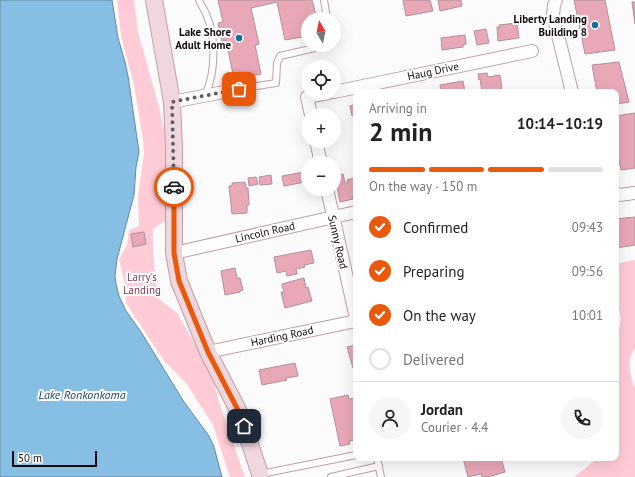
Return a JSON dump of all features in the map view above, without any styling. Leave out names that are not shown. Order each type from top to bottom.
[{"type":"street","points":[[154,0],[172,102],[174,149],[174,253],[179,281],[208,352],[240,414],[261,476]]},
{"type":"street","points":[[556,0],[553,15],[571,89]]},
{"type":"street","name":"Haug Drive","points":[[341,91],[532,51]]},
{"type":"street","points":[[172,102],[239,89]]},
{"type":"street","points":[[619,194],[635,193]]},
{"type":"street","name":"Sunny Road","points":[[328,196],[353,306]]},
{"type":"street","name":"Lincoln Road","points":[[174,253],[353,213]]},
{"type":"street","name":"Harding Road","points":[[208,352],[353,320]]},
{"type":"lane","points":[[199,0],[207,15],[213,48],[213,63],[208,88],[205,95]]},
{"type":"lane","points":[[324,0],[326,12]]},
{"type":"lane","points":[[239,89],[276,83],[277,63],[280,56],[301,51]]},
{"type":"lane","points":[[261,476],[353,456]]},
{"type":"lane","points":[[378,461],[381,477]]},
{"type":"lane","points":[[331,477],[379,466]]},
{"type":"green space","name":"Larry's Landing","points":[[117,0],[134,0],[138,32],[159,107],[168,151],[166,220],[153,229],[154,264],[159,299],[177,313],[212,373],[218,399],[245,477],[230,477],[213,425],[186,383],[164,361],[126,303],[126,288],[119,260],[127,245],[129,230],[139,226],[138,196],[144,154],[134,85],[121,36]]},
{"type":"green space","points":[[635,260],[635,349],[630,357],[630,367],[631,377],[635,387],[635,477],[574,477],[594,461],[619,461],[619,329],[621,319],[619,309],[620,263]]},
{"type":"water","name":"Lake Ronkonkoma","points":[[0,0],[112,0],[118,38],[128,76],[139,152],[136,167],[134,195],[117,259],[115,276],[116,284],[119,296],[126,311],[141,332],[184,402],[209,436],[214,447],[222,477],[0,477]]},
{"type":"building","name":"Lake Shore Adult Home","points":[[218,0],[312,0],[315,12],[301,12],[301,37],[285,40],[277,2],[251,8],[259,44],[255,45],[261,74],[234,79],[226,40],[222,41],[218,23],[223,22]]},
{"type":"building","points":[[403,0],[430,0],[433,11],[406,16]]},
{"type":"building","points":[[438,0],[461,0],[462,6],[440,11]]},
{"type":"building","name":"Liberty Landing Building 8","points":[[574,0],[605,0],[615,50],[585,54]]},
{"type":"building","points":[[632,2],[635,2],[635,24]]},
{"type":"building","points":[[517,23],[519,38],[498,41],[497,27],[500,27],[499,25]]},
{"type":"building","points":[[486,29],[489,43],[477,45],[474,31]]},
{"type":"building","points":[[465,35],[466,44],[463,45],[463,47],[442,50],[441,38]]},
{"type":"building","points":[[619,62],[629,102],[619,104],[619,89],[596,89],[592,65]]},
{"type":"building","points":[[487,73],[488,77],[500,75],[502,89],[482,89],[478,74]]},
{"type":"building","points":[[463,81],[464,89],[441,89],[440,85]]},
{"type":"building","points":[[353,105],[353,116],[352,116],[350,106]]},
{"type":"building","points":[[635,113],[635,168],[621,170],[619,160],[619,116]]},
{"type":"building","points":[[301,173],[301,183],[284,186],[282,176]]},
{"type":"building","points":[[341,174],[343,174],[345,183],[348,183],[347,180],[353,178],[353,199],[340,202],[339,196],[341,196]]},
{"type":"building","points":[[271,175],[272,184],[260,185],[259,177]]},
{"type":"building","points":[[256,177],[258,184],[249,186],[248,178]]},
{"type":"building","points":[[245,182],[246,188],[248,188],[249,205],[247,205],[247,213],[232,214],[229,186],[232,186],[232,183]]},
{"type":"building","points":[[635,217],[635,245],[619,248],[619,219]]},
{"type":"building","points":[[144,232],[146,244],[133,247],[131,234]]},
{"type":"building","points":[[311,250],[314,263],[304,265],[305,267],[296,269],[297,274],[287,276],[286,271],[277,273],[274,257]]},
{"type":"building","points":[[235,268],[237,278],[240,278],[243,290],[225,295],[221,271]]},
{"type":"building","points":[[304,278],[306,288],[308,287],[312,301],[285,308],[281,292],[284,292],[282,284]]},
{"type":"building","points":[[353,346],[353,368],[347,347]]},
{"type":"building","points":[[295,363],[298,376],[286,378],[287,380],[262,385],[259,370]]},
{"type":"building","points":[[348,395],[349,399],[353,398],[353,440],[349,441],[350,444],[340,446],[330,399]]},
{"type":"building","points":[[464,461],[502,461],[505,472],[488,477],[482,477],[481,474],[468,477]]},
{"type":"way so far","points":[[174,187],[172,102],[239,89]]},
{"type":"place","name":"Liberty Landing Building 8","points":[[595,25]]},
{"type":"place","name":"Lake Shore Adult Home","points":[[239,38]]},
{"type":"route","points":[[174,187],[174,253],[179,281],[208,352],[240,414],[244,426]]}]
